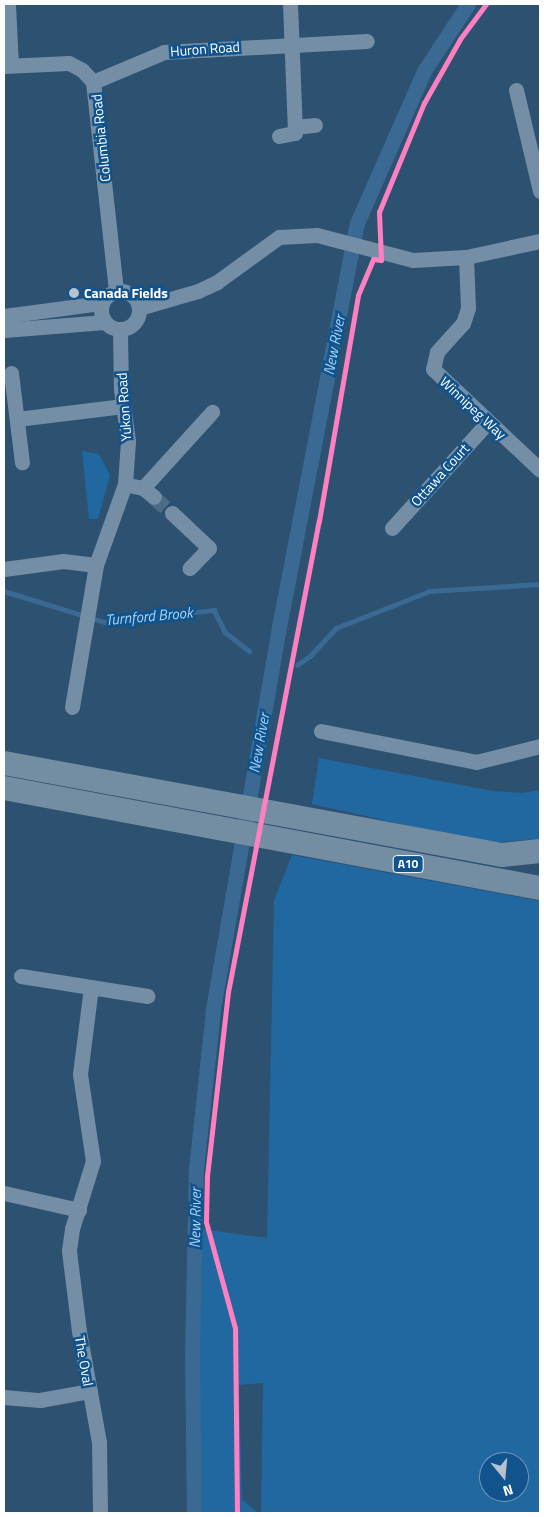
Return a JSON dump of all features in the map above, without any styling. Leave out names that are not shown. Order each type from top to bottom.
[{"type":"main road","name":"A10","points":[[4,764],[286,814],[502,855],[540,850]]},
{"type":"main road","name":"A10","points":[[4,788],[540,888]]},
{"type":"street","points":[[7,66],[8,4]]},
{"type":"street","points":[[290,4],[295,130]]},
{"type":"street","name":"Huron Road","points":[[94,82],[164,52],[292,43],[367,41]]},
{"type":"street","name":"Columbia Road","points":[[7,66],[69,63],[82,70],[94,82],[116,291]]},
{"type":"street","points":[[516,90],[540,191]]},
{"type":"street","points":[[279,136],[315,125]]},
{"type":"street","points":[[139,308],[198,291],[217,282],[279,237],[317,235],[413,260],[466,257],[540,241]]},
{"type":"street","name":"Winnipeg Way","points":[[466,257],[468,308],[463,322],[437,352],[432,365],[440,378],[540,470]]},
{"type":"street","points":[[4,316],[102,304],[116,291],[128,292],[139,308],[135,323],[120,329],[105,322],[4,330]]},
{"type":"street","points":[[102,304],[105,322]]},
{"type":"street","name":"Yukon Road","points":[[72,707],[87,629],[96,565],[124,484],[128,441],[123,406],[120,329]]},
{"type":"street","points":[[10,374],[22,462]]},
{"type":"street","points":[[17,419],[123,406]]},
{"type":"street","points":[[124,484],[149,493],[212,412]]},
{"type":"street","name":"Ottawa Court","points":[[392,528],[488,422]]},
{"type":"street","points":[[172,513],[209,548],[190,568]]},
{"type":"street","points":[[4,569],[62,561],[96,565]]},
{"type":"street","points":[[321,730],[476,762],[540,746]]},
{"type":"street","points":[[21,976],[147,996]]},
{"type":"street","name":"The Oval","points":[[91,987],[80,1074],[93,1161],[70,1251],[101,1463],[100,1513]]},
{"type":"street","points":[[4,1193],[79,1210]]},
{"type":"street","points":[[4,1396],[40,1400],[90,1391]]},
{"type":"shaded area","points":[[82,451],[99,454],[110,475],[98,519],[89,519]]},
{"type":"shaded area","points":[[319,758],[493,791],[522,793],[540,790],[540,839],[486,843],[312,804]]},
{"type":"shaded area","points":[[292,855],[540,901],[540,1513],[261,1513],[263,1383],[239,1385],[242,1500],[259,1513],[199,1513],[200,1229],[267,1238],[274,900]]},
{"type":"waterway","name":"New River","points":[[194,1513],[192,1356],[196,1169],[213,1009],[279,627],[357,223],[424,71],[468,4]]},
{"type":"waterway","name":"Turnford Brook","points":[[297,665],[310,656],[336,628],[430,591],[540,584]]},
{"type":"waterway","name":"Turnford Brook","points":[[4,591],[105,622],[214,610],[225,632],[249,651]]},
{"type":"tunnel","points":[[154,497],[172,513]]},
{"type":"cycle path","points":[[237,1513],[235,1328],[206,1222],[207,1176],[228,992],[319,521],[358,295],[373,259],[381,260],[379,212],[424,103],[460,39],[486,4]]},
{"type":"place","name":"Canada Fields","points":[[74,293]]}]
